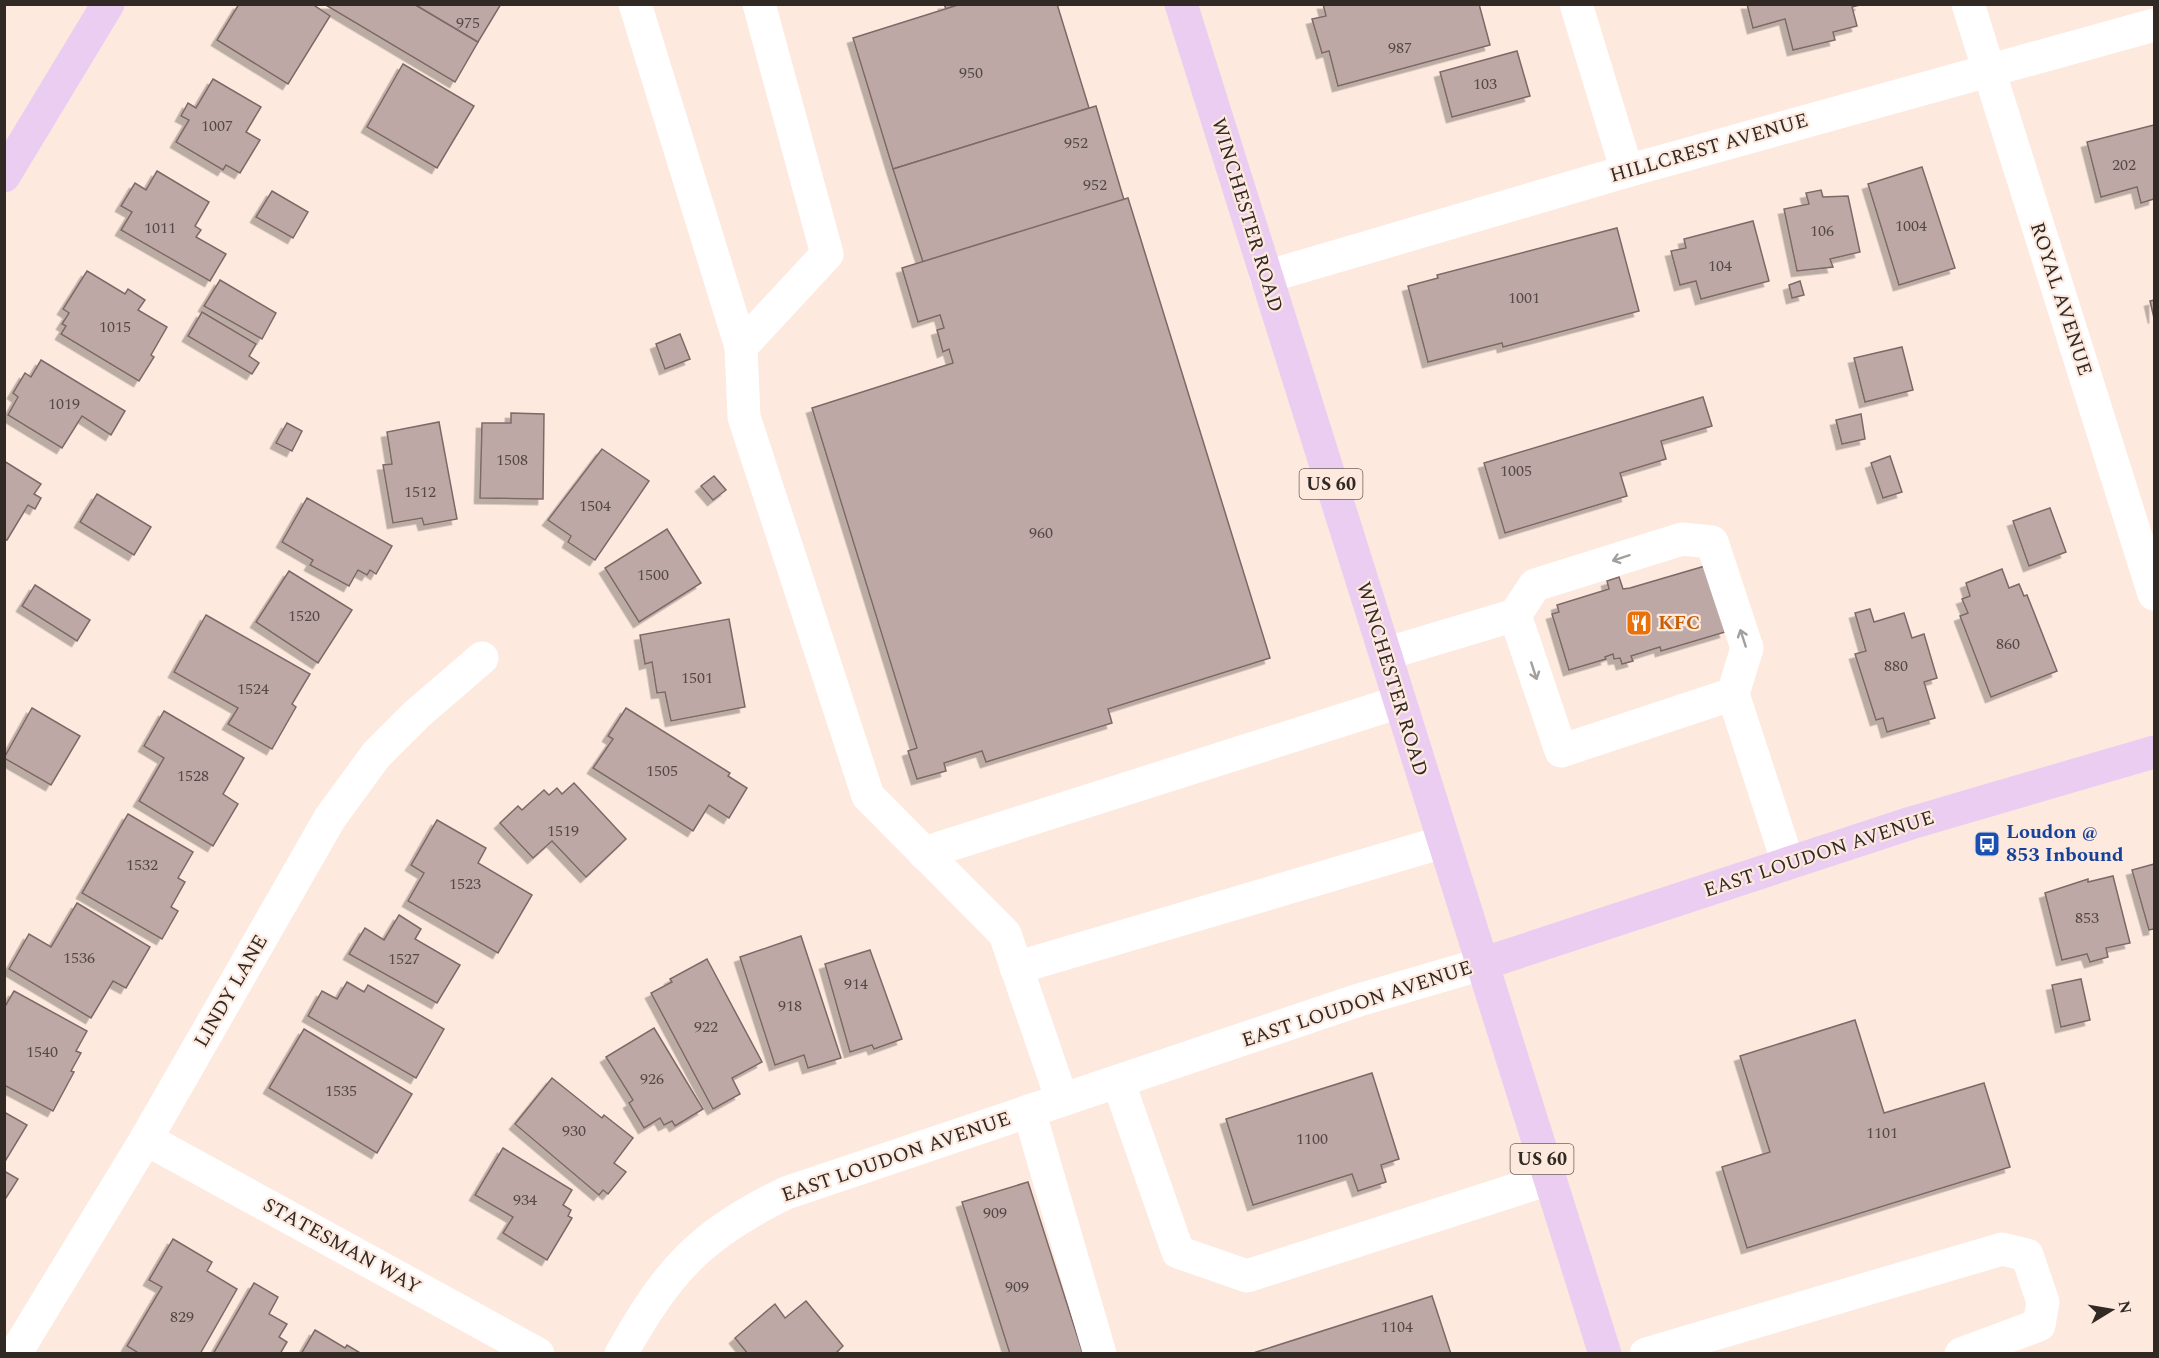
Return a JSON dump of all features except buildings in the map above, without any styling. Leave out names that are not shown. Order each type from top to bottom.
[{"type":"main road","points":[[4,176],[108,4]]},
{"type":"main road","name":"WINCHESTER ROAD","points":[[1180,4],[1605,1353]]},
{"type":"main road","name":"EAST LOUDON AVENUE","points":[[1482,964],[1911,824],[2154,752]]},
{"type":"street","points":[[635,4],[741,347],[744,417],[868,796],[1005,934],[1062,1100]]},
{"type":"street","points":[[741,347],[827,254],[759,4]]},
{"type":"street","points":[[1576,4],[1627,171]]},
{"type":"street","name":"ROYAL AVENUE","points":[[1968,4],[2154,594]]},
{"type":"street","name":"HILLCREST AVENUE","points":[[1266,276],[1627,171],[2154,26]]},
{"type":"street","points":[[1385,654],[1515,615],[1535,585],[1682,539],[1712,542],[1747,648],[1733,694],[1788,864]]},
{"type":"street","points":[[1515,615],[1560,751],[1733,694]]},
{"type":"street","name":"LINDY LANE","points":[[15,1353],[146,1139],[330,818],[376,755],[417,714],[482,658]]},
{"type":"street","points":[[924,853],[1399,702]]},
{"type":"street","points":[[1016,968],[1443,842]]},
{"type":"street","name":"EAST LOUDON AVENUE","points":[[621,1353],[640,1320],[677,1267],[712,1235],[748,1212],[786,1193],[1359,1000],[1482,964]]},
{"type":"street","points":[[1118,1081],[1178,1252],[1247,1276],[1549,1179]]},
{"type":"street","points":[[1029,1111],[1100,1353]]},
{"type":"street","name":"STATESMAN WAY","points":[[146,1139],[538,1353]]},
{"type":"street","points":[[1646,1353],[2002,1249],[2027,1255],[2043,1302],[2039,1325],[1961,1353]]},
{"type":"place","name":"KFC","points":[[1639,623]]},
{"type":"place","name":"Loudon @ 853 Inbound","points":[[1987,844]]}]
